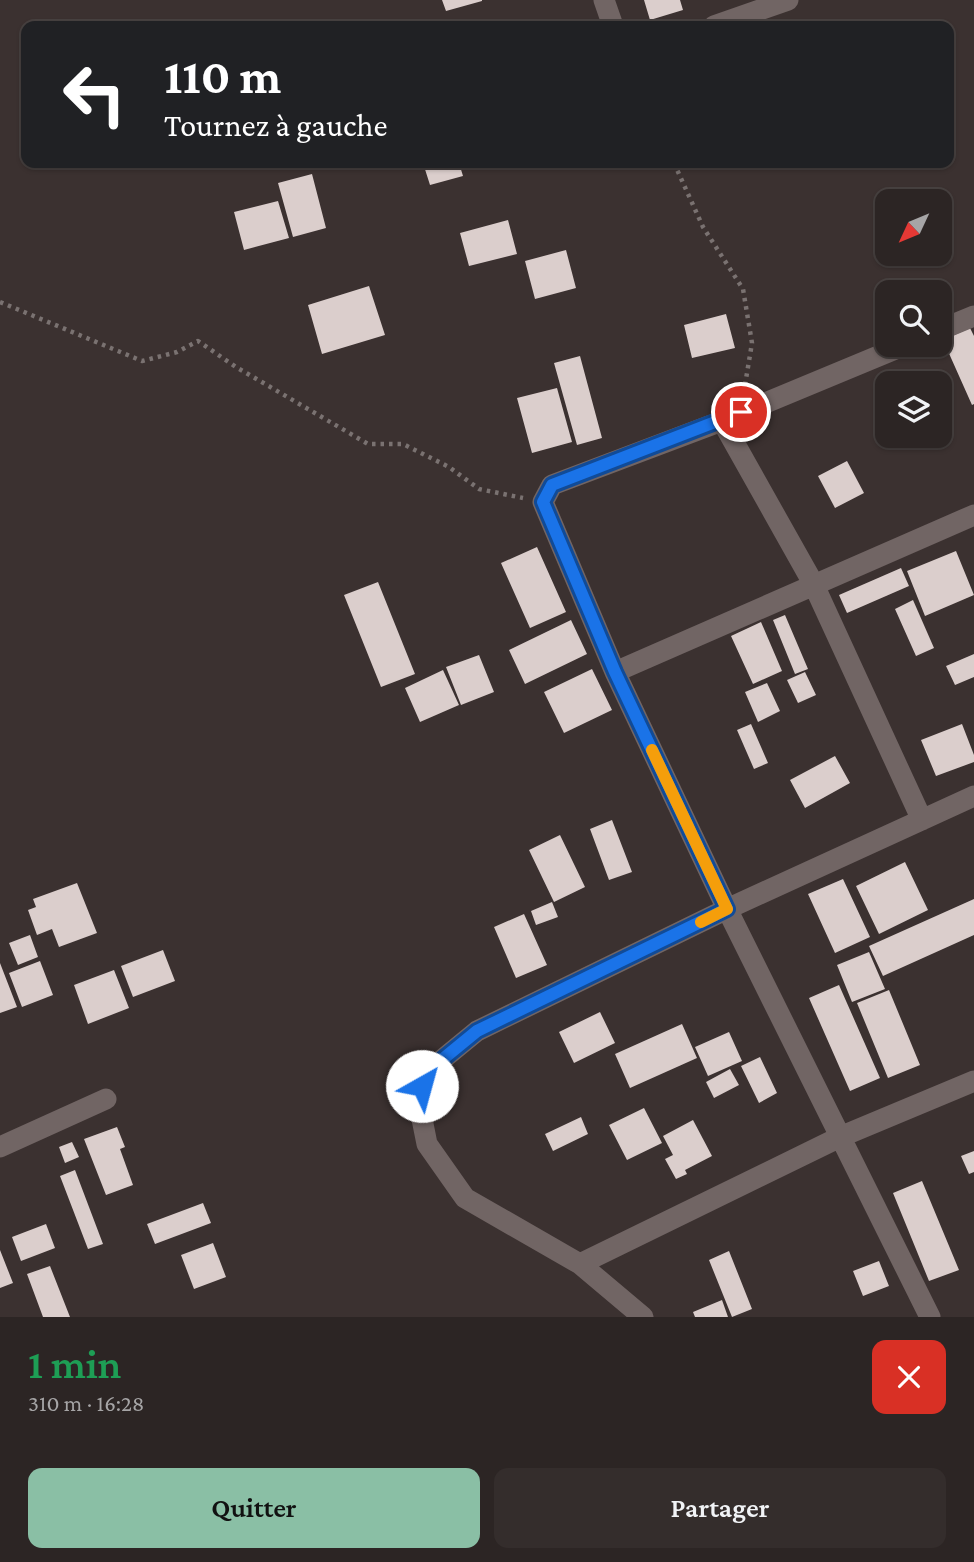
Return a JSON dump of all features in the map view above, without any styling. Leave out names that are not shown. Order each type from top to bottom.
[{"type":"street","points":[[604,0],[611,21]]},
{"type":"street","points":[[727,21],[788,0]]},
{"type":"street","points":[[952,325],[974,316]]},
{"type":"street","points":[[876,357],[732,417],[552,485],[543,502],[615,672],[727,909],[930,1317]]},
{"type":"street","points":[[732,417],[813,583],[922,820]]},
{"type":"street","points":[[615,672],[813,583],[974,515]]},
{"type":"street","points":[[643,1317],[580,1264],[465,1198],[427,1144],[418,1099],[427,1072],[477,1031],[727,909],[974,796]]},
{"type":"street","points":[[580,1264],[840,1137],[974,1081]]},
{"type":"street","points":[[0,1147],[106,1099]]},
{"type":"path","points":[[676,168],[703,227],[743,289],[752,343],[732,417]]},
{"type":"path","points":[[0,302],[142,361],[177,352],[198,341],[236,367],[369,444],[403,444],[449,467],[479,489],[543,502]]},
{"type":"building","points":[[442,0],[482,0],[482,1],[446,11]]},
{"type":"building","points":[[644,0],[680,0],[683,10],[650,20]]},
{"type":"building","points":[[425,168],[461,168],[463,176],[430,185]]},
{"type":"building","points":[[312,174],[326,228],[293,237],[278,183]]},
{"type":"building","points":[[278,201],[289,238],[244,250],[234,212]]},
{"type":"building","points":[[508,220],[517,254],[469,266],[460,233]]},
{"type":"building","points":[[566,250],[576,288],[535,299],[525,261]]},
{"type":"building","points":[[369,286],[385,335],[322,354],[308,305]]},
{"type":"building","points":[[726,314],[735,348],[692,358],[684,325]]},
{"type":"building","points":[[970,328],[974,336],[972,405],[951,357],[952,336]]},
{"type":"building","points":[[580,356],[602,438],[577,445],[554,363]]},
{"type":"building","points":[[557,388],[572,442],[532,453],[517,398]]},
{"type":"building","points":[[847,461],[864,493],[835,508],[818,476]]},
{"type":"building","points":[[537,547],[566,612],[530,628],[501,563]]},
{"type":"building","points":[[956,551],[974,595],[925,616],[907,571]]},
{"type":"building","points":[[901,568],[909,586],[847,613],[839,595]]},
{"type":"building","points":[[378,582],[415,674],[381,687],[344,595]]},
{"type":"building","points":[[913,600],[934,648],[916,656],[895,609]]},
{"type":"building","points":[[785,615],[808,669],[795,674],[773,620]]},
{"type":"building","points":[[571,620],[587,654],[525,684],[509,650]]},
{"type":"building","points":[[761,622],[782,671],[753,684],[731,636]]},
{"type":"building","points":[[974,654],[974,677],[955,685],[946,666]]},
{"type":"building","points":[[479,655],[494,692],[461,705],[446,667]]},
{"type":"building","points":[[592,669],[612,710],[564,733],[544,692]]},
{"type":"building","points":[[443,670],[459,705],[420,722],[405,688]]},
{"type":"building","points":[[805,672],[816,695],[798,703],[787,680]]},
{"type":"building","points":[[767,683],[780,711],[758,722],[745,692]]},
{"type":"building","points":[[751,724],[768,763],[754,769],[737,730]]},
{"type":"building","points":[[962,724],[974,755],[974,762],[936,776],[921,740]]},
{"type":"building","points":[[835,756],[850,783],[805,808],[790,780]]},
{"type":"building","points":[[612,820],[632,872],[609,880],[590,829]]},
{"type":"building","points":[[560,835],[585,887],[554,902],[529,850]]},
{"type":"building","points":[[905,862],[928,910],[879,934],[856,886]]},
{"type":"building","points":[[843,879],[870,937],[835,953],[808,894]]},
{"type":"building","points":[[77,883],[97,933],[59,947],[52,929],[37,935],[28,910],[36,907],[33,899]]},
{"type":"building","points":[[974,899],[974,935],[883,976],[869,946]]},
{"type":"building","points":[[552,902],[558,917],[536,925],[531,911]]},
{"type":"building","points":[[524,914],[547,965],[516,978],[494,927]]},
{"type":"building","points":[[30,935],[38,957],[18,965],[9,943]]},
{"type":"building","points":[[163,950],[175,981],[133,997],[121,966]]},
{"type":"building","points":[[869,952],[885,989],[852,1002],[837,965]]},
{"type":"building","points":[[40,961],[53,995],[22,1007],[9,973]]},
{"type":"building","points":[[0,963],[17,1007],[0,1013]]},
{"type":"building","points":[[114,970],[129,1008],[88,1024],[74,985]]},
{"type":"building","points":[[839,985],[880,1078],[850,1091],[809,998]]},
{"type":"building","points":[[889,990],[920,1065],[888,1078],[857,1003]]},
{"type":"building","points":[[600,1012],[615,1043],[574,1063],[559,1032]]},
{"type":"building","points":[[682,1024],[697,1058],[630,1088],[615,1054]]},
{"type":"building","points":[[729,1032],[742,1061],[708,1076],[695,1047]]},
{"type":"building","points":[[760,1057],[777,1093],[759,1103],[741,1066]]},
{"type":"building","points":[[730,1069],[739,1085],[714,1098],[706,1082]]},
{"type":"building","points":[[644,1108],[662,1143],[627,1160],[609,1125]]},
{"type":"building","points":[[581,1117],[588,1134],[553,1151],[545,1134]]},
{"type":"building","points":[[693,1120],[712,1156],[685,1170],[687,1174],[676,1179],[665,1159],[673,1155],[663,1136]]},
{"type":"building","points":[[117,1127],[125,1147],[120,1149],[133,1185],[106,1195],[84,1139]]},
{"type":"building","points":[[72,1142],[79,1157],[65,1163],[59,1147]]},
{"type":"building","points":[[974,1151],[974,1172],[969,1174],[961,1156]]},
{"type":"building","points":[[75,1170],[103,1244],[88,1249],[60,1176]]},
{"type":"building","points":[[922,1181],[959,1270],[929,1281],[893,1193]]},
{"type":"building","points":[[203,1203],[211,1223],[155,1244],[147,1224]]},
{"type":"building","points":[[46,1224],[55,1248],[21,1261],[12,1237]]},
{"type":"building","points":[[213,1243],[226,1277],[194,1289],[181,1255]]},
{"type":"building","points":[[0,1250],[13,1283],[0,1288]]},
{"type":"building","points":[[729,1251],[752,1309],[732,1317],[709,1260]]},
{"type":"building","points":[[879,1261],[889,1286],[863,1296],[853,1271]]},
{"type":"building","points":[[50,1266],[70,1317],[43,1317],[27,1274]]},
{"type":"building","points":[[722,1300],[728,1317],[695,1317],[693,1312]]},
{"type":"slow traffic","points":[[652,750],[727,909],[701,922]]},
{"type":"route","points":[[422,1086],[427,1072],[477,1031],[727,909],[615,672],[543,502],[552,485],[741,412]]}]
